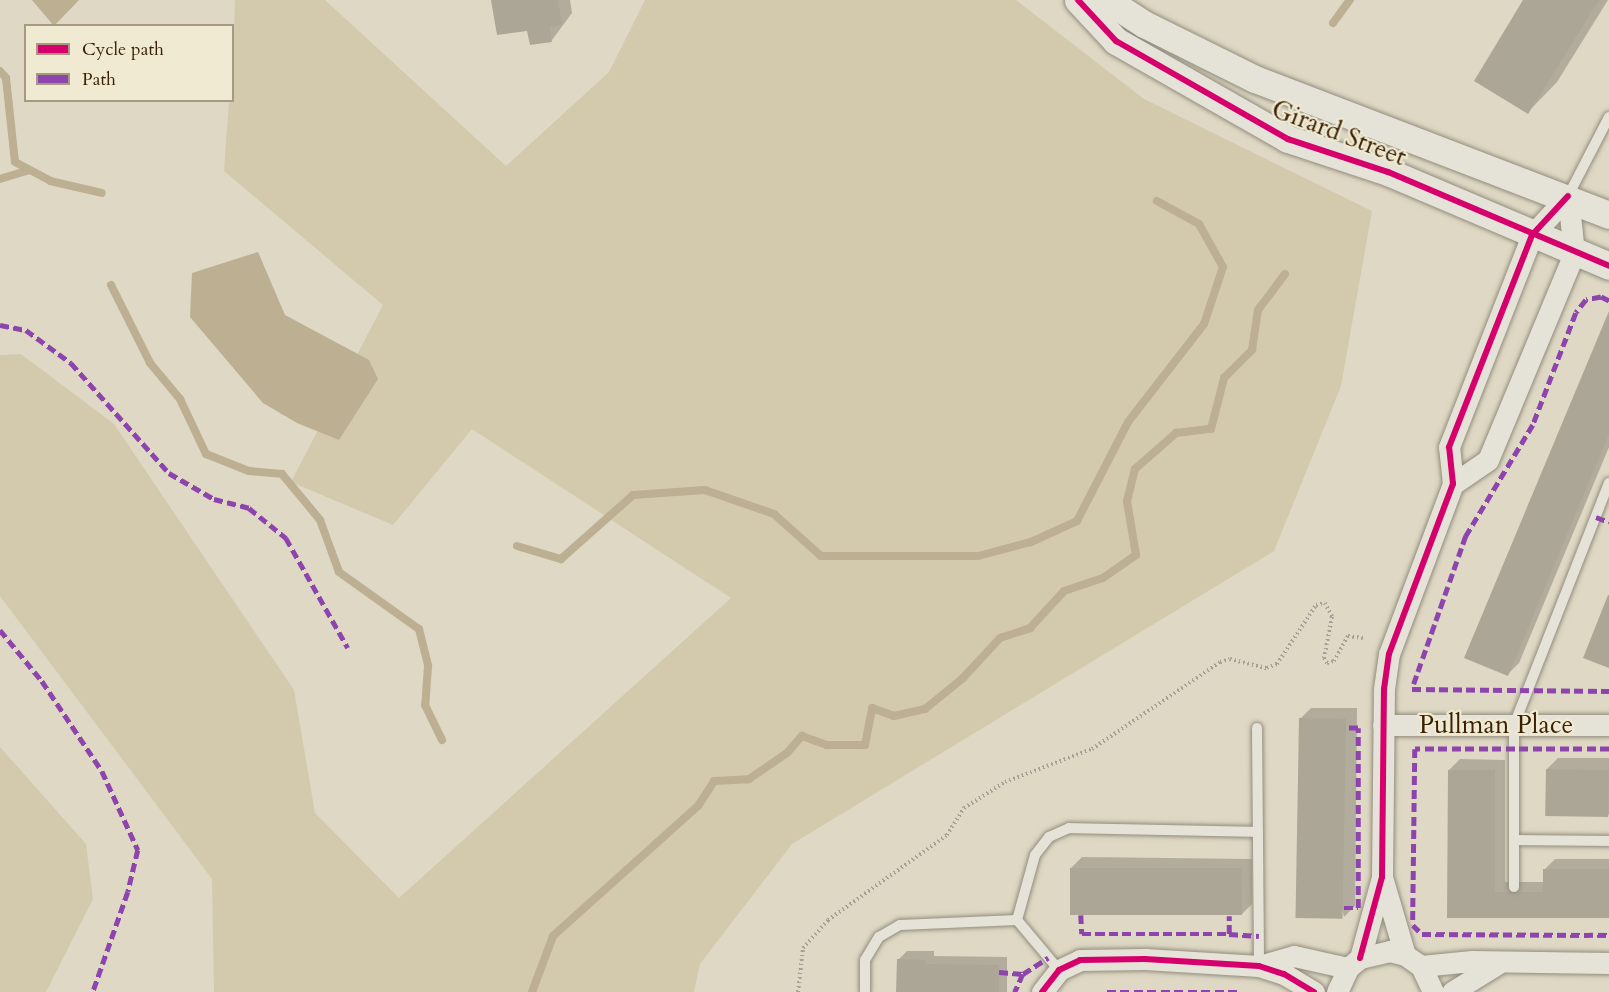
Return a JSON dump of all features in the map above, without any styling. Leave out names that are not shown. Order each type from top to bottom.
[{"type":"street","name":"Girard Street","points":[[1078,0],[1116,41],[1288,139],[1388,172],[1609,266]]},
{"type":"street","name":"Girard Street","points":[[1107,0],[1144,24],[1255,79],[1568,196],[1609,215]]},
{"type":"street","points":[[1337,992],[1354,963],[1382,877],[1383,725],[1389,654],[1453,484],[1449,447],[1532,235],[1568,196]]},
{"type":"street","points":[[1453,484],[1488,459],[1574,253],[1568,196]]},
{"type":"street","name":"Pullman Place","points":[[1383,725],[1609,725]]},
{"type":"street","points":[[1382,877],[1413,960],[1433,992]]},
{"type":"street","points":[[1258,966],[1294,956],[1354,963],[1375,952],[1413,960],[1609,963]]},
{"type":"street","points":[[1042,992],[1059,970],[1080,960],[1091,960],[1258,966],[1284,974],[1314,992]]},
{"type":"street","points":[[1452,992],[1502,961]]},
{"type":"lane","points":[[1568,196],[1609,117]]},
{"type":"lane","points":[[1514,887],[1514,725],[1609,483]]},
{"type":"lane","points":[[1257,728],[1258,966]]},
{"type":"lane","points":[[1017,920],[1035,855],[1049,837],[1069,828],[1258,832]]},
{"type":"lane","points":[[1514,840],[1609,841]]},
{"type":"lane","points":[[1017,920],[1059,970]]},
{"type":"lane","points":[[865,992],[865,960],[879,937],[900,925],[1017,920]]},
{"type":"path","points":[[798,992],[803,948],[828,920],[947,835],[964,808],[1005,782],[1092,749],[1220,662],[1230,659],[1267,668],[1277,664],[1316,605],[1325,603],[1332,617],[1324,658],[1327,663],[1334,661],[1348,636],[1363,638]]},
{"type":"shaded area","points":[[32,0],[79,0],[56,24],[52,24]]},
{"type":"shaded area","points":[[235,0],[325,0],[506,166],[609,72],[645,0],[1016,0],[1144,99],[1372,211],[1341,386],[1274,551],[792,844],[700,964],[694,992],[214,992],[212,879],[0,596],[0,355],[21,354],[114,424],[294,690],[315,813],[399,898],[731,598],[472,429],[393,525],[291,482],[383,305],[224,171],[229,102],[234,102]]},
{"type":"shaded area","points":[[258,252],[285,315],[369,360],[378,379],[339,440],[297,423],[263,403],[190,317],[192,273]]},
{"type":"shaded area","points":[[0,747],[86,844],[93,899],[46,992],[0,992]]},
{"type":"building","points":[[491,0],[558,0],[562,25],[550,27],[552,42],[530,45],[527,31],[497,35]]},
{"type":"building","points":[[1523,0],[1599,0],[1528,114],[1474,81]]},
{"type":"building","points":[[1609,311],[1609,434],[1508,676],[1464,658]]},
{"type":"building","points":[[1609,595],[1609,668],[1583,658]]},
{"type":"building","points":[[1299,718],[1346,719],[1343,919],[1296,918]]},
{"type":"building","points":[[1546,769],[1609,770],[1608,817],[1545,816]]},
{"type":"building","points":[[1448,770],[1495,770],[1495,892],[1543,892],[1543,869],[1609,869],[1609,918],[1447,918]]},
{"type":"building","points":[[1070,868],[1242,868],[1242,915],[1070,915]]},
{"type":"building","points":[[897,959],[926,960],[926,964],[999,965],[999,992],[896,992]]},
{"type":"waterway","points":[[1333,23],[1350,0]]},
{"type":"waterway","points":[[0,71],[6,78],[15,162],[50,181],[102,193]]},
{"type":"waterway","points":[[0,179],[29,170]]},
{"type":"waterway","points":[[517,546],[561,559],[633,495],[705,490],[774,514],[821,556],[978,556],[1031,542],[1077,521],[1128,422],[1204,324],[1223,267],[1199,224],[1157,201]]},
{"type":"waterway","points":[[532,992],[553,936],[698,806],[714,781],[749,779],[787,753],[802,736],[827,745],[865,745],[872,708],[894,716],[925,709],[963,678],[1000,638],[1030,628],[1064,591],[1103,578],[1136,555],[1127,501],[1135,469],[1176,433],[1211,429],[1224,378],[1252,350],[1258,310],[1285,274]]},
{"type":"waterway","points":[[111,285],[150,363],[180,399],[206,454],[249,471],[282,474],[320,520],[339,572],[419,629],[428,666],[425,705],[442,740]]},
{"type":"marked path","points":[[1609,301],[1601,297],[1586,300],[1576,313],[1533,425],[1466,536],[1412,689],[1609,691]]},
{"type":"marked path","points":[[0,325],[26,330],[71,363],[169,473],[214,499],[249,508],[286,538],[348,648]]},
{"type":"marked path","points":[[1596,517],[1609,522]]},
{"type":"marked path","points":[[0,630],[42,681],[102,771],[138,850],[128,892],[93,992]]},
{"type":"marked path","points":[[1344,908],[1358,908],[1358,728],[1346,728]]},
{"type":"marked path","points":[[1609,749],[1415,749],[1413,925],[1422,934],[1609,935]]},
{"type":"marked path","points":[[1081,915],[1082,934],[1229,934],[1229,916]]},
{"type":"marked path","points":[[1229,934],[1259,936]]},
{"type":"marked path","points":[[1023,974],[1048,958]]},
{"type":"marked path","points":[[999,972],[1023,974],[1015,992]]},
{"type":"marked path","points":[[1107,992],[1241,992]]},
{"type":"cycle path","points":[[1078,0],[1116,41],[1288,139],[1388,172],[1609,266]]},
{"type":"cycle path","points":[[1360,958],[1382,877],[1384,689],[1389,654],[1453,484],[1449,447],[1532,235],[1568,196]]},
{"type":"cycle path","points":[[1042,992],[1059,970],[1080,960],[1145,959],[1259,966],[1284,974],[1314,992]]}]
